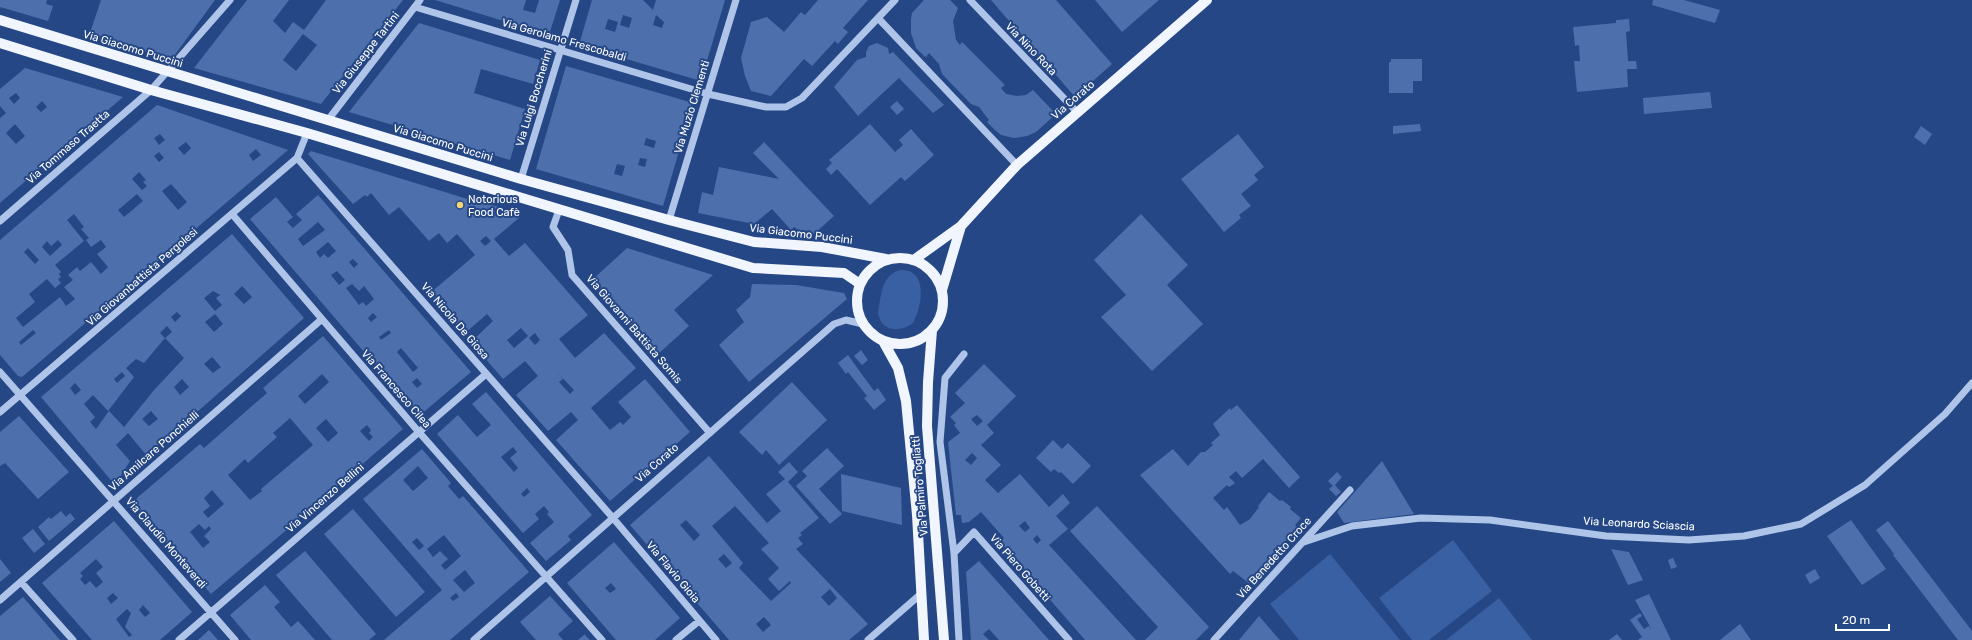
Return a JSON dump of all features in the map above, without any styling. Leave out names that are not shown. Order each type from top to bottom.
[{"type":"main road","name":"Via Corato","points":[[914,259],[961,226],[1017,165],[1207,0]]},
{"type":"main road","name":"Via Giacomo Puccini","points":[[0,20],[521,179],[669,220],[754,242],[822,247],[886,259]]},
{"type":"main road","points":[[0,43],[151,90],[307,134],[753,268],[844,273],[860,284]]},
{"type":"main road","name":"Via Corato","points":[[942,290],[961,226]]},
{"type":"main road","name":"Via Corato","points":[[883,341],[895,344],[909,343],[922,339],[932,330],[940,318],[943,304],[942,290],[937,277],[927,266],[914,259],[900,257],[886,259]]},
{"type":"main road","points":[[883,341],[871,333],[863,324],[858,313],[857,301],[860,284],[866,273],[875,265],[886,259]]},
{"type":"main road","name":"Via Palmiro Togliatti","points":[[932,330],[928,382],[927,426],[944,640]]},
{"type":"main road","name":"Via Palmiro Togliatti","points":[[883,341],[898,368],[906,401],[922,593],[924,640]]},
{"type":"street","name":"Via Tommaso Traetta","points":[[0,221],[151,90],[230,0]]},
{"type":"street","name":"Via Giuseppe Tartini","points":[[328,120],[420,0]]},
{"type":"street","name":"Via Luigi Boccherini","points":[[521,179],[576,0]]},
{"type":"street","name":"Via Muzio Clementi","points":[[669,220],[736,0]]},
{"type":"street","name":"Via Gerolamo Frescobaldi","points":[[415,7],[708,94],[766,108],[786,107],[802,98],[895,0]]},
{"type":"street","name":"Via Nino Rota","points":[[970,0],[1077,112]]},
{"type":"street","points":[[878,18],[1017,165]]},
{"type":"street","points":[[297,158],[307,134]]},
{"type":"street","name":"Via Giovanbattista Pergolesi","points":[[0,412],[297,158]]},
{"type":"street","name":"Via Nicola De Giosa","points":[[297,158],[613,518]]},
{"type":"street","name":"Via Giovanni Battista Somis","points":[[559,210],[553,227],[568,250],[572,275],[710,433]]},
{"type":"street","name":"Via Francesco Cilea","points":[[232,214],[418,431],[602,640]]},
{"type":"street","name":"Via Amilcare Ponchielli","points":[[0,600],[322,319]]},
{"type":"street","name":"Via Corato","points":[[474,640],[834,324],[846,320],[863,324]]},
{"type":"street","points":[[959,640],[954,553],[940,442],[945,378],[964,354]]},
{"type":"street","name":"Via Claudio Monteverdi","points":[[0,372],[114,500],[235,640]]},
{"type":"street","name":"Via Vincenzo Bellini","points":[[179,640],[418,431],[486,374]]},
{"type":"street","name":"Via Leonardo Sciascia","points":[[1304,542],[1352,526],[1421,518],[1490,520],[1606,536],[1689,540],[1744,536],[1801,524],[1866,485],[1944,414],[1972,383]]},
{"type":"street","name":"Via Benedetto Croce","points":[[1214,640],[1350,490]]},
{"type":"street","name":"Via Flavio Gioia","points":[[613,518],[716,640]]},
{"type":"street","name":"Via Piero Gobetti","points":[[954,553],[974,532],[1069,640]]},
{"type":"street","points":[[21,582],[73,640]]},
{"type":"street","points":[[868,640],[922,593]]},
{"type":"street","points":[[676,640],[699,621]]},
{"type":"shaded area","points":[[900,270],[909,271],[916,275],[921,290],[919,307],[913,323],[902,328],[892,329],[883,324],[878,313],[881,294],[885,282],[894,273]]},
{"type":"shaded area","points":[[1453,540],[1492,591],[1429,640],[1412,640],[1379,598]]},
{"type":"shaded area","points":[[1330,554],[1400,640],[1299,640],[1270,604]]},
{"type":"shaded area","points":[[1499,598],[1532,640],[1446,640]]},
{"type":"building","points":[[0,0],[47,0],[46,4],[53,6],[48,21],[0,7]]},
{"type":"building","points":[[101,0],[215,0],[171,60],[90,33]]},
{"type":"building","points":[[247,0],[289,0],[273,21],[285,33],[293,22],[304,30],[326,0],[403,0],[321,104],[194,68]],"holes":[[[303,34],[317,45],[296,71],[283,60]]]},
{"type":"building","points":[[435,0],[526,0],[523,10],[535,13],[539,0],[560,0],[549,35]]},
{"type":"building","points":[[592,0],[643,0],[653,10],[656,0],[725,0],[701,81],[579,45]],"holes":[[[623,15],[632,18],[629,28],[620,25]],[[656,15],[664,22],[662,28],[653,25]],[[608,19],[618,22],[615,32],[605,29]]]},
{"type":"building","points":[[818,0],[868,0],[843,28],[848,32],[838,44],[835,41],[812,66],[804,59],[771,96],[751,91],[745,76],[741,58],[751,22],[767,17],[784,32],[801,12],[805,15]]},
{"type":"building","points":[[924,0],[950,0],[958,8],[953,21],[956,40],[960,45],[962,42],[1005,85],[1001,88],[1006,94],[1017,96],[1026,95],[1033,90],[1056,114],[1036,132],[1027,136],[1014,138],[1001,135],[995,130],[987,122],[989,120],[979,107],[971,104],[942,74],[939,64],[929,53],[926,57],[916,48],[911,33],[912,13]]},
{"type":"building","points":[[991,0],[1056,0],[1112,64],[1075,97]]},
{"type":"building","points":[[1095,0],[1159,0],[1122,32]]},
{"type":"building","points":[[1653,0],[1684,0],[1720,10],[1715,23],[1652,5]]},
{"type":"building","points":[[1629,19],[1630,31],[1626,32],[1628,61],[1636,61],[1637,69],[1627,69],[1628,87],[1577,92],[1574,61],[1580,61],[1579,45],[1575,46],[1573,27],[1616,23],[1616,20]]},
{"type":"building","points":[[419,23],[540,60],[533,84],[481,69],[474,93],[525,109],[510,160],[349,112]]},
{"type":"building","points":[[877,43],[888,48],[889,54],[893,52],[944,105],[933,113],[899,78],[858,116],[834,87],[857,60],[866,57],[866,52],[869,46]]},
{"type":"building","points":[[1391,59],[1422,59],[1422,81],[1413,81],[1413,93],[1389,93],[1389,62],[1391,62]]},
{"type":"building","points":[[566,66],[693,103],[663,206],[536,169]],"holes":[[[646,138],[656,141],[654,148],[644,145]],[[640,158],[647,159],[645,167],[638,165]],[[617,164],[625,166],[622,176],[614,174]]]},
{"type":"building","points":[[25,68],[123,97],[0,203],[0,118],[6,113],[0,106],[0,89]],"holes":[[[16,93],[20,98],[14,104],[9,98]],[[42,101],[47,107],[41,112],[36,107]],[[15,124],[25,136],[16,144],[6,133]]]},
{"type":"building","points":[[1710,92],[1712,108],[1644,114],[1643,98]]},
{"type":"building","points":[[897,101],[904,109],[897,115],[890,107]]},
{"type":"building","points":[[157,105],[288,150],[22,377],[18,376],[0,355],[0,240]],"holes":[[[160,134],[165,140],[159,145],[154,138]],[[186,142],[191,148],[184,155],[178,148]],[[256,149],[261,155],[253,161],[249,155]],[[159,152],[164,158],[159,162],[154,156]],[[139,172],[146,180],[143,182],[147,186],[142,190],[132,179]],[[171,184],[187,202],[178,210],[162,191]],[[137,194],[143,201],[124,217],[118,210]],[[74,214],[84,227],[81,229],[89,238],[86,240],[91,247],[101,240],[106,247],[97,254],[108,267],[101,274],[91,262],[80,271],[77,267],[68,275],[73,280],[64,287],[75,299],[66,306],[60,297],[23,327],[16,318],[35,302],[29,294],[47,279],[55,288],[61,283],[58,279],[61,277],[59,274],[61,272],[55,265],[84,241],[67,220]],[[58,240],[62,245],[50,256],[42,247],[47,241],[51,246]],[[28,248],[39,260],[35,264],[24,252]],[[33,330],[36,333],[21,345],[19,342]]]},
{"type":"building","points":[[870,124],[895,152],[903,145],[899,140],[911,129],[934,155],[905,181],[901,177],[870,205],[837,169],[831,175],[826,169],[832,163],[829,160]]},
{"type":"building","points":[[1420,124],[1421,131],[1393,134],[1393,126]]},
{"type":"building","points":[[1921,126],[1932,134],[1925,145],[1914,137]]},
{"type":"building","points":[[1238,134],[1264,167],[1254,175],[1258,180],[1241,194],[1251,206],[1239,215],[1241,218],[1224,232],[1181,179]]},
{"type":"building","points":[[764,142],[834,216],[814,234],[809,230],[802,232],[794,227],[791,230],[772,209],[754,224],[698,213],[702,192],[713,195],[719,167],[779,179],[753,153]]},
{"type":"building","points":[[311,151],[474,201],[474,204],[482,202],[518,213],[520,217],[494,239],[509,256],[525,243],[588,315],[559,339],[575,358],[604,333],[636,368],[591,408],[610,430],[620,422],[623,425],[631,417],[618,402],[645,379],[690,432],[610,501],[556,440],[578,420],[571,412],[548,431],[516,395],[538,376],[525,361],[503,379],[471,342],[493,321],[487,314],[464,334],[429,294],[475,255],[457,234],[447,243],[439,233],[429,241],[399,207],[389,215],[371,193],[367,197],[365,195],[353,204],[308,154]],"holes":[[[486,236],[491,241],[485,246],[480,241]],[[521,328],[528,336],[514,348],[507,340]],[[535,333],[540,340],[535,345],[529,338]],[[557,372],[574,390],[570,394],[559,382],[563,379]]]},
{"type":"building","points":[[318,195],[471,372],[419,416],[250,219],[276,197],[293,217],[287,222],[293,228],[302,220],[296,214]],"holes":[[[318,222],[325,230],[303,246],[298,239]],[[328,242],[336,251],[328,258],[324,254],[320,258],[316,252]],[[353,259],[358,264],[354,268],[349,262]],[[337,271],[345,280],[339,285],[331,275]],[[352,284],[359,291],[364,286],[374,299],[366,306],[363,302],[359,305],[346,288]],[[373,313],[377,317],[371,322],[368,318]],[[389,330],[391,333],[381,340],[379,337]],[[401,348],[418,368],[413,372],[397,352]],[[417,378],[422,384],[417,388],[412,382]]]},
{"type":"building","points":[[1141,214],[1188,265],[1167,285],[1203,324],[1152,371],[1101,317],[1126,295],[1094,260]]},
{"type":"building","points":[[232,234],[304,318],[147,456],[128,433],[116,445],[130,461],[115,485],[41,397]],"holes":[[[242,286],[252,297],[244,304],[234,294]],[[213,291],[220,295],[216,298],[222,305],[215,311],[204,298]],[[177,312],[181,316],[175,322],[171,317]],[[215,314],[223,324],[214,332],[205,322]],[[167,326],[172,332],[165,338],[160,333]],[[165,338],[184,358],[155,389],[124,427],[109,411],[96,429],[90,422],[95,417],[84,404],[93,395],[108,411],[134,377],[126,368],[136,359],[144,363]],[[212,357],[221,367],[213,373],[204,364]],[[122,372],[125,376],[117,383],[114,379]],[[182,379],[189,387],[180,395],[174,387]],[[75,383],[81,390],[75,395],[70,388]],[[151,411],[158,419],[149,426],[142,419]]]},
{"type":"building","points":[[627,248],[713,275],[674,310],[689,326],[656,356],[591,281]]},
{"type":"building","points":[[752,284],[796,285],[844,293],[847,299],[749,382],[719,345],[744,322],[736,310],[750,297]]},
{"type":"building","points":[[323,336],[403,429],[321,500],[319,499],[302,514],[304,515],[211,594],[138,511],[136,502],[137,498],[200,444],[204,448],[267,393],[263,388]],"holes":[[[322,374],[329,382],[305,404],[298,396]],[[290,418],[313,445],[250,500],[228,475],[245,459],[248,463],[277,437],[273,433]],[[326,419],[338,433],[328,442],[316,428]],[[367,425],[371,430],[369,433],[373,437],[369,441],[360,431]],[[212,490],[224,504],[208,518],[203,512],[210,506],[204,498]],[[199,524],[205,530],[209,526],[211,529],[204,536],[210,542],[203,548],[190,532]]]},
{"type":"building","points":[[861,350],[868,360],[862,365],[854,356]]},
{"type":"building","points":[[848,355],[874,391],[878,388],[886,400],[874,410],[864,398],[867,396],[848,372],[846,374],[838,363]]},
{"type":"building","points":[[984,364],[1016,396],[987,425],[994,433],[981,445],[1001,465],[985,480],[998,493],[1020,474],[1049,507],[1063,494],[1070,503],[1056,516],[1068,529],[1049,545],[1136,640],[1085,640],[1000,542],[1004,538],[981,512],[969,522],[962,523],[961,515],[956,515],[948,442],[960,433],[954,425],[956,423],[950,417],[965,403],[955,393]],"holes":[[[977,415],[983,421],[977,426],[971,419]],[[972,453],[977,458],[971,465],[965,460]],[[1025,521],[1030,528],[1025,532],[1019,526]],[[1037,535],[1041,540],[1037,544],[1033,539]]]},
{"type":"building","points":[[792,382],[827,420],[779,465],[766,450],[762,455],[739,432]]},
{"type":"building","points":[[486,392],[592,515],[568,536],[571,540],[546,561],[530,543],[554,522],[547,514],[549,512],[544,506],[535,514],[539,519],[523,533],[437,434],[458,415],[477,437],[491,425],[472,404]],"holes":[[[513,447],[517,452],[510,458],[518,468],[514,472],[501,457]],[[527,488],[530,492],[524,497],[521,494]]]},
{"type":"building","points":[[1237,405],[1300,477],[1289,488],[1263,459],[1242,478],[1236,471],[1229,477],[1235,483],[1229,487],[1227,485],[1213,498],[1224,510],[1227,507],[1240,525],[1250,519],[1269,492],[1280,501],[1282,500],[1291,507],[1290,509],[1301,518],[1295,525],[1297,527],[1250,584],[1233,571],[1230,574],[1140,475],[1173,449],[1188,466],[1201,452],[1205,452],[1213,445],[1211,443],[1220,435],[1213,424],[1230,408],[1231,410]]},
{"type":"building","points":[[19,416],[69,472],[38,499],[5,463],[0,466],[0,432]]},
{"type":"building","points":[[1053,440],[1062,449],[1068,443],[1091,466],[1073,484],[1061,472],[1059,473],[1054,469],[1051,472],[1036,458]]},
{"type":"building","points":[[827,448],[844,466],[819,489],[842,514],[830,524],[796,486],[807,476],[802,471]]},
{"type":"building","points":[[422,449],[451,483],[448,486],[459,499],[463,496],[529,572],[450,640],[384,640],[442,590],[363,499]],"holes":[[[418,466],[428,478],[413,491],[403,480]],[[444,535],[461,556],[445,570],[441,565],[448,559],[440,551],[433,557],[427,549]],[[417,538],[424,546],[419,550],[412,542]],[[465,570],[475,583],[464,592],[453,580]],[[456,593],[459,597],[453,601],[450,598]]]},
{"type":"building","points":[[709,456],[767,523],[781,511],[766,494],[785,479],[778,472],[789,462],[798,472],[788,482],[819,518],[800,533],[802,535],[798,538],[803,544],[796,549],[868,624],[849,640],[729,640],[630,525]],"holes":[[[735,506],[769,543],[761,549],[779,568],[768,579],[779,591],[790,581],[791,583],[771,601],[739,568],[743,563],[712,526]],[[686,520],[700,535],[694,541],[680,525]],[[724,554],[732,563],[726,568],[718,559]],[[830,589],[837,598],[829,606],[821,597]],[[764,617],[771,625],[763,632],[756,624]]]},
{"type":"building","points":[[1382,461],[1414,514],[1344,523],[1337,512]]},
{"type":"building","points":[[1337,472],[1342,477],[1335,485],[1341,492],[1336,496],[1329,489],[1333,486],[1328,481]]},
{"type":"building","points":[[841,474],[901,488],[902,525],[842,511]]},
{"type":"building","points":[[1097,506],[1209,627],[1196,640],[1145,640],[1158,627],[1070,531]]},
{"type":"building","points":[[353,509],[425,592],[396,617],[324,534]]},
{"type":"building","points":[[61,511],[66,517],[70,513],[75,519],[49,541],[38,527],[49,517],[51,519]]},
{"type":"building","points":[[1851,520],[1886,569],[1862,585],[1827,536]]},
{"type":"building","points":[[114,521],[192,612],[160,640],[92,640],[42,583]],"holes":[[[96,559],[103,567],[96,573],[103,582],[96,588],[90,581],[85,585],[80,579],[83,576],[80,573]],[[113,593],[118,598],[111,604],[107,598]],[[143,605],[150,613],[145,617],[139,610]],[[127,609],[131,613],[125,627],[132,635],[129,637],[116,619]]]},
{"type":"building","points":[[1888,521],[1972,631],[1972,640],[1958,640],[1893,555],[1894,554],[1876,530]]},
{"type":"building","points":[[33,529],[45,544],[34,553],[22,538]]},
{"type":"building","points":[[614,542],[680,618],[655,640],[616,640],[567,583]],"holes":[[[611,583],[616,589],[610,593],[605,588]]]},
{"type":"building","points":[[1611,549],[1629,552],[1643,580],[1628,585]]},
{"type":"building","points":[[305,551],[376,634],[369,640],[332,640],[276,575]]},
{"type":"building","points":[[1673,558],[1677,567],[1671,569],[1668,560]]},
{"type":"building","points":[[0,559],[11,573],[0,582]]},
{"type":"building","points":[[979,561],[1049,640],[999,640],[989,629],[983,634],[989,640],[971,640],[966,572]]},
{"type":"building","points":[[1815,569],[1820,578],[1810,584],[1805,575]]},
{"type":"building","points":[[265,585],[280,602],[274,607],[291,627],[298,621],[315,640],[251,640],[230,615]]},
{"type":"building","points":[[1649,594],[1671,640],[1638,640],[1642,637],[1630,620],[1640,613],[1642,616],[1637,619],[1644,629],[1649,626],[1652,630],[1635,600]]},
{"type":"building","points":[[550,596],[573,621],[558,634],[563,640],[536,640],[520,622]]},
{"type":"building","points":[[23,597],[60,640],[0,640],[0,616]]},
{"type":"building","points":[[1259,616],[1278,638],[1280,640],[1239,640]]},
{"type":"building","points":[[1740,624],[1751,640],[1720,640]]},
{"type":"building","points":[[209,630],[218,640],[198,640]]},
{"type":"building","points":[[1617,634],[1622,640],[1609,640]]},
{"type":"building","points":[[584,635],[590,640],[578,640]]},
{"type":"place","name":"Notorious Food Cafè","points":[[460,205]]}]
